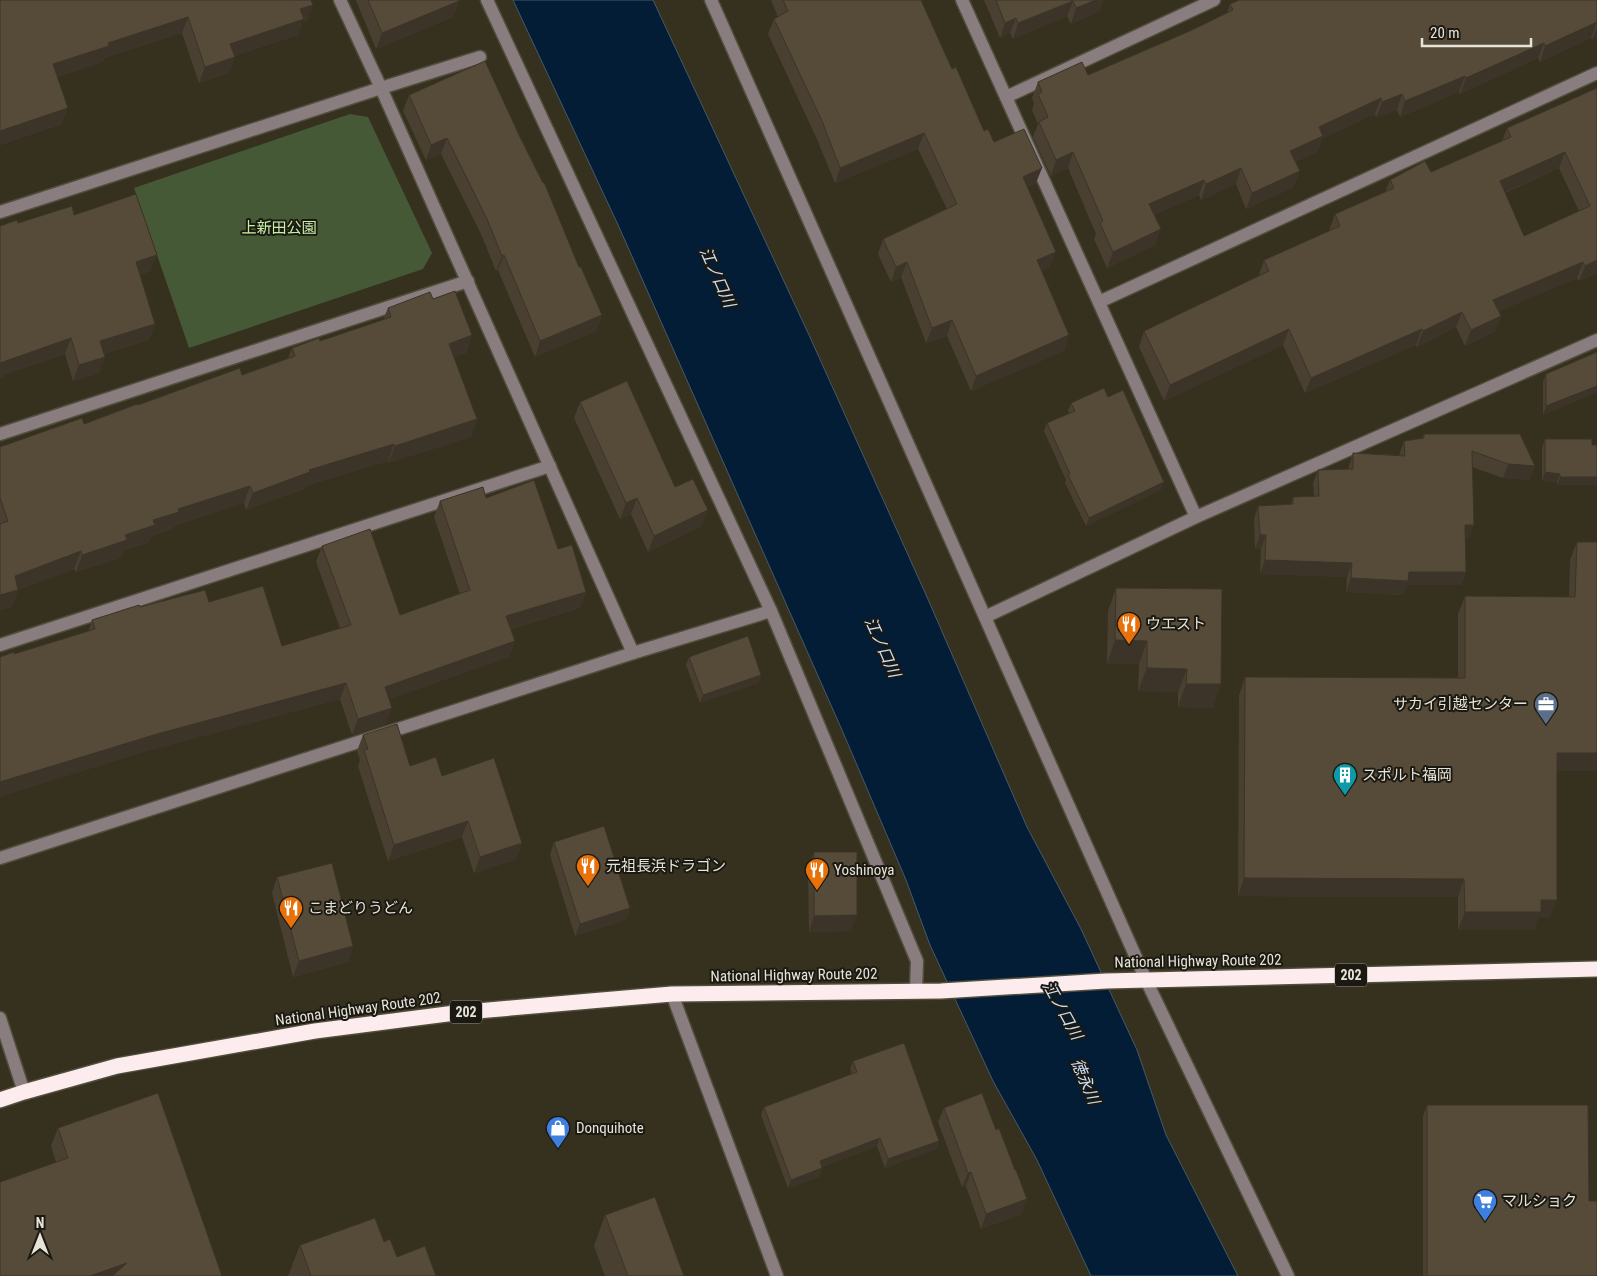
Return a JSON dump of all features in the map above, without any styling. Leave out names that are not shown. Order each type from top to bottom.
[{"type":"highway","name":"National Highway Route 202","points":[[0,1100],[117,1066],[315,1032],[456,1013],[672,994],[813,994],[941,991],[1106,981],[1597,969]]},
{"type":"street","points":[[340,0],[633,653]]},
{"type":"street","points":[[487,0],[771,611],[918,961],[916,991]]},
{"type":"street","points":[[711,0],[1146,980],[1288,1276]]},
{"type":"street","points":[[962,0],[1196,517]]},
{"type":"street","points":[[1006,97],[1214,0]]},
{"type":"street","points":[[0,212],[480,57]]},
{"type":"street","points":[[1099,302],[1597,73]]},
{"type":"street","points":[[0,434],[468,282]]},
{"type":"street","points":[[986,617],[1196,517],[1597,340]]},
{"type":"street","points":[[0,645],[550,466]]},
{"type":"street","points":[[0,858],[633,653],[771,611]]},
{"type":"street","points":[[672,994],[777,1276]]},
{"type":"street","points":[[0,1018],[24,1092]]},
{"type":"green space","name":"上新田公園","points":[[350,114],[368,117],[432,253],[423,269],[189,348],[134,188]]},
{"type":"water","points":[[513,0],[653,0],[809,335],[927,597],[1027,827],[1081,929],[1137,1050],[1166,1135],[1238,1276],[1091,1276],[1037,1160],[993,1081],[930,945],[906,880],[842,730],[619,227]]},
{"type":"building","points":[[0,0],[311,0],[313,5],[300,9],[304,19],[230,44],[235,57],[205,67],[188,17],[108,43],[109,46],[53,64],[68,108],[0,131]]},
{"type":"building","points":[[368,0],[459,0],[459,1],[382,33]]},
{"type":"building","points":[[783,0],[921,0],[952,69],[956,67],[984,131],[988,129],[994,142],[1024,129],[1042,168],[1023,177],[1056,252],[1037,260],[1069,335],[976,376],[952,320],[932,328],[907,262],[896,267],[883,239],[957,204],[924,133],[840,168],[822,121],[774,19],[788,11]]},
{"type":"building","points":[[996,0],[1096,0],[1076,8],[1073,1],[1018,23],[1016,18],[1005,23]]},
{"type":"building","points":[[1239,0],[1597,0],[1597,22],[1545,46],[1544,43],[1466,78],[1465,76],[1405,101],[1402,94],[1382,102],[1381,98],[1319,127],[1323,136],[1290,151],[1300,171],[1252,193],[1241,168],[1206,184],[1204,180],[1149,204],[1161,229],[1113,252],[1100,223],[1103,221],[1073,152],[1056,160],[1039,122],[1048,117],[1038,94],[1042,92],[1038,82],[1082,62],[1088,75],[1233,10],[1230,4]]},
{"type":"building","points":[[485,61],[520,137],[544,182],[579,267],[581,267],[602,315],[540,341],[504,255],[502,256],[487,219],[447,138],[431,145],[409,95]]},
{"type":"building","points":[[1597,88],[1597,260],[1585,266],[1583,262],[1493,300],[1501,316],[1471,330],[1462,312],[1423,331],[1422,329],[1311,378],[1289,329],[1170,385],[1144,331],[1269,271],[1264,260],[1340,226],[1335,214],[1394,188],[1390,180],[1425,161],[1431,172],[1511,137],[1507,128]],"holes":[[[1565,152],[1590,206],[1524,236],[1500,181]]]},
{"type":"building","points":[[136,194],[157,255],[136,262],[155,324],[100,341],[105,357],[79,365],[71,338],[0,363],[0,226],[17,220],[18,223],[72,206],[74,215]]},
{"type":"building","points":[[455,291],[472,335],[449,344],[477,419],[395,446],[394,444],[309,470],[310,472],[253,493],[250,486],[178,509],[179,512],[153,520],[155,525],[125,535],[127,540],[82,555],[81,551],[15,576],[18,590],[0,595],[0,524],[8,521],[0,498],[0,447],[82,418],[84,424],[240,368],[242,375],[295,356],[292,348],[319,338],[320,341],[391,317],[388,308],[430,292],[433,299]]},
{"type":"building","points":[[1597,352],[1597,386],[1546,406],[1546,374]]},
{"type":"building","points":[[627,381],[675,487],[693,479],[708,510],[654,536],[637,498],[626,503],[580,402]]},
{"type":"building","points":[[1104,388],[1108,397],[1123,390],[1164,482],[1089,518],[1068,475],[1070,474],[1047,423],[1075,411],[1071,403]]},
{"type":"building","points":[[1424,434],[1520,434],[1535,466],[1508,464],[1472,451],[1474,525],[1465,525],[1466,572],[1409,572],[1408,581],[1351,578],[1352,563],[1265,560],[1266,535],[1260,535],[1258,506],[1293,504],[1293,497],[1319,496],[1318,470],[1353,469],[1353,453],[1405,456],[1404,441],[1424,438]]},
{"type":"building","points":[[1545,439],[1592,439],[1592,445],[1597,445],[1597,477],[1560,477],[1560,474],[1545,472]]},
{"type":"building","points":[[534,480],[558,549],[572,545],[586,592],[506,616],[515,641],[385,687],[392,708],[358,719],[346,683],[157,734],[0,782],[0,657],[95,629],[92,620],[139,605],[140,607],[205,590],[209,602],[263,586],[282,646],[351,625],[322,546],[370,529],[400,615],[470,590],[440,501],[483,487],[486,498]]},
{"type":"building","points":[[1577,542],[1597,542],[1597,753],[1557,753],[1557,900],[1541,900],[1541,912],[1465,912],[1464,879],[1244,878],[1245,677],[1465,678],[1465,596],[1575,597]]},
{"type":"building","points":[[1116,588],[1222,589],[1221,684],[1186,684],[1187,669],[1147,668],[1147,641],[1115,640]]},
{"type":"building","points":[[748,636],[761,675],[703,695],[689,657]]},
{"type":"building","points":[[397,724],[410,766],[436,757],[442,776],[494,758],[522,843],[480,857],[468,821],[394,845],[364,750],[368,749],[363,735]]},
{"type":"building","name":"元祖長浜ドラゴン","points":[[604,826],[630,908],[580,924],[554,842]]},
{"type":"building","points":[[814,852],[857,852],[857,915],[814,916]]},
{"type":"building","points":[[332,863],[353,946],[299,961],[277,877]]},
{"type":"building","points":[[904,1043],[939,1141],[888,1159],[880,1138],[820,1161],[822,1168],[791,1180],[764,1107],[857,1072],[853,1061]]},
{"type":"building","points":[[158,1093],[222,1276],[112,1276],[127,1263],[90,1276],[0,1276],[0,1182],[68,1158],[58,1128]]},
{"type":"building","points":[[982,1093],[996,1130],[999,1128],[1027,1199],[986,1214],[971,1172],[968,1173],[944,1108]]},
{"type":"building","points":[[1427,1105],[1588,1105],[1589,1201],[1597,1201],[1597,1276],[1427,1276]]},
{"type":"building","points":[[655,1197],[684,1276],[628,1276],[605,1215]]},
{"type":"building","points":[[375,1218],[384,1242],[390,1239],[397,1257],[425,1246],[436,1276],[311,1276],[300,1245]]},
{"type":"place","name":"ウエスト","points":[[1129,645]]},
{"type":"place","name":"サカイ引越センター","points":[[1546,725]]},
{"type":"place","name":"スポルト福岡","points":[[1345,796]]},
{"type":"place","name":"元祖長浜ドラゴン","points":[[588,887]]},
{"type":"place","name":"Yoshinoya","points":[[817,891]]},
{"type":"place","name":"こまどりうどん","points":[[291,929]]},
{"type":"place","name":"Donquihote","points":[[558,1149]]},
{"type":"place","name":"マルショク","points":[[1485,1222]]},
{"type":"water label","name":"江ノ口川","points":[[718,277]]},
{"type":"water label","name":"江ノ口川","points":[[883,647]]},
{"type":"water label","name":"江ノ口川","points":[[1063,1010]]},
{"type":"water label","name":"徳永川","points":[[1086,1081]]}]
